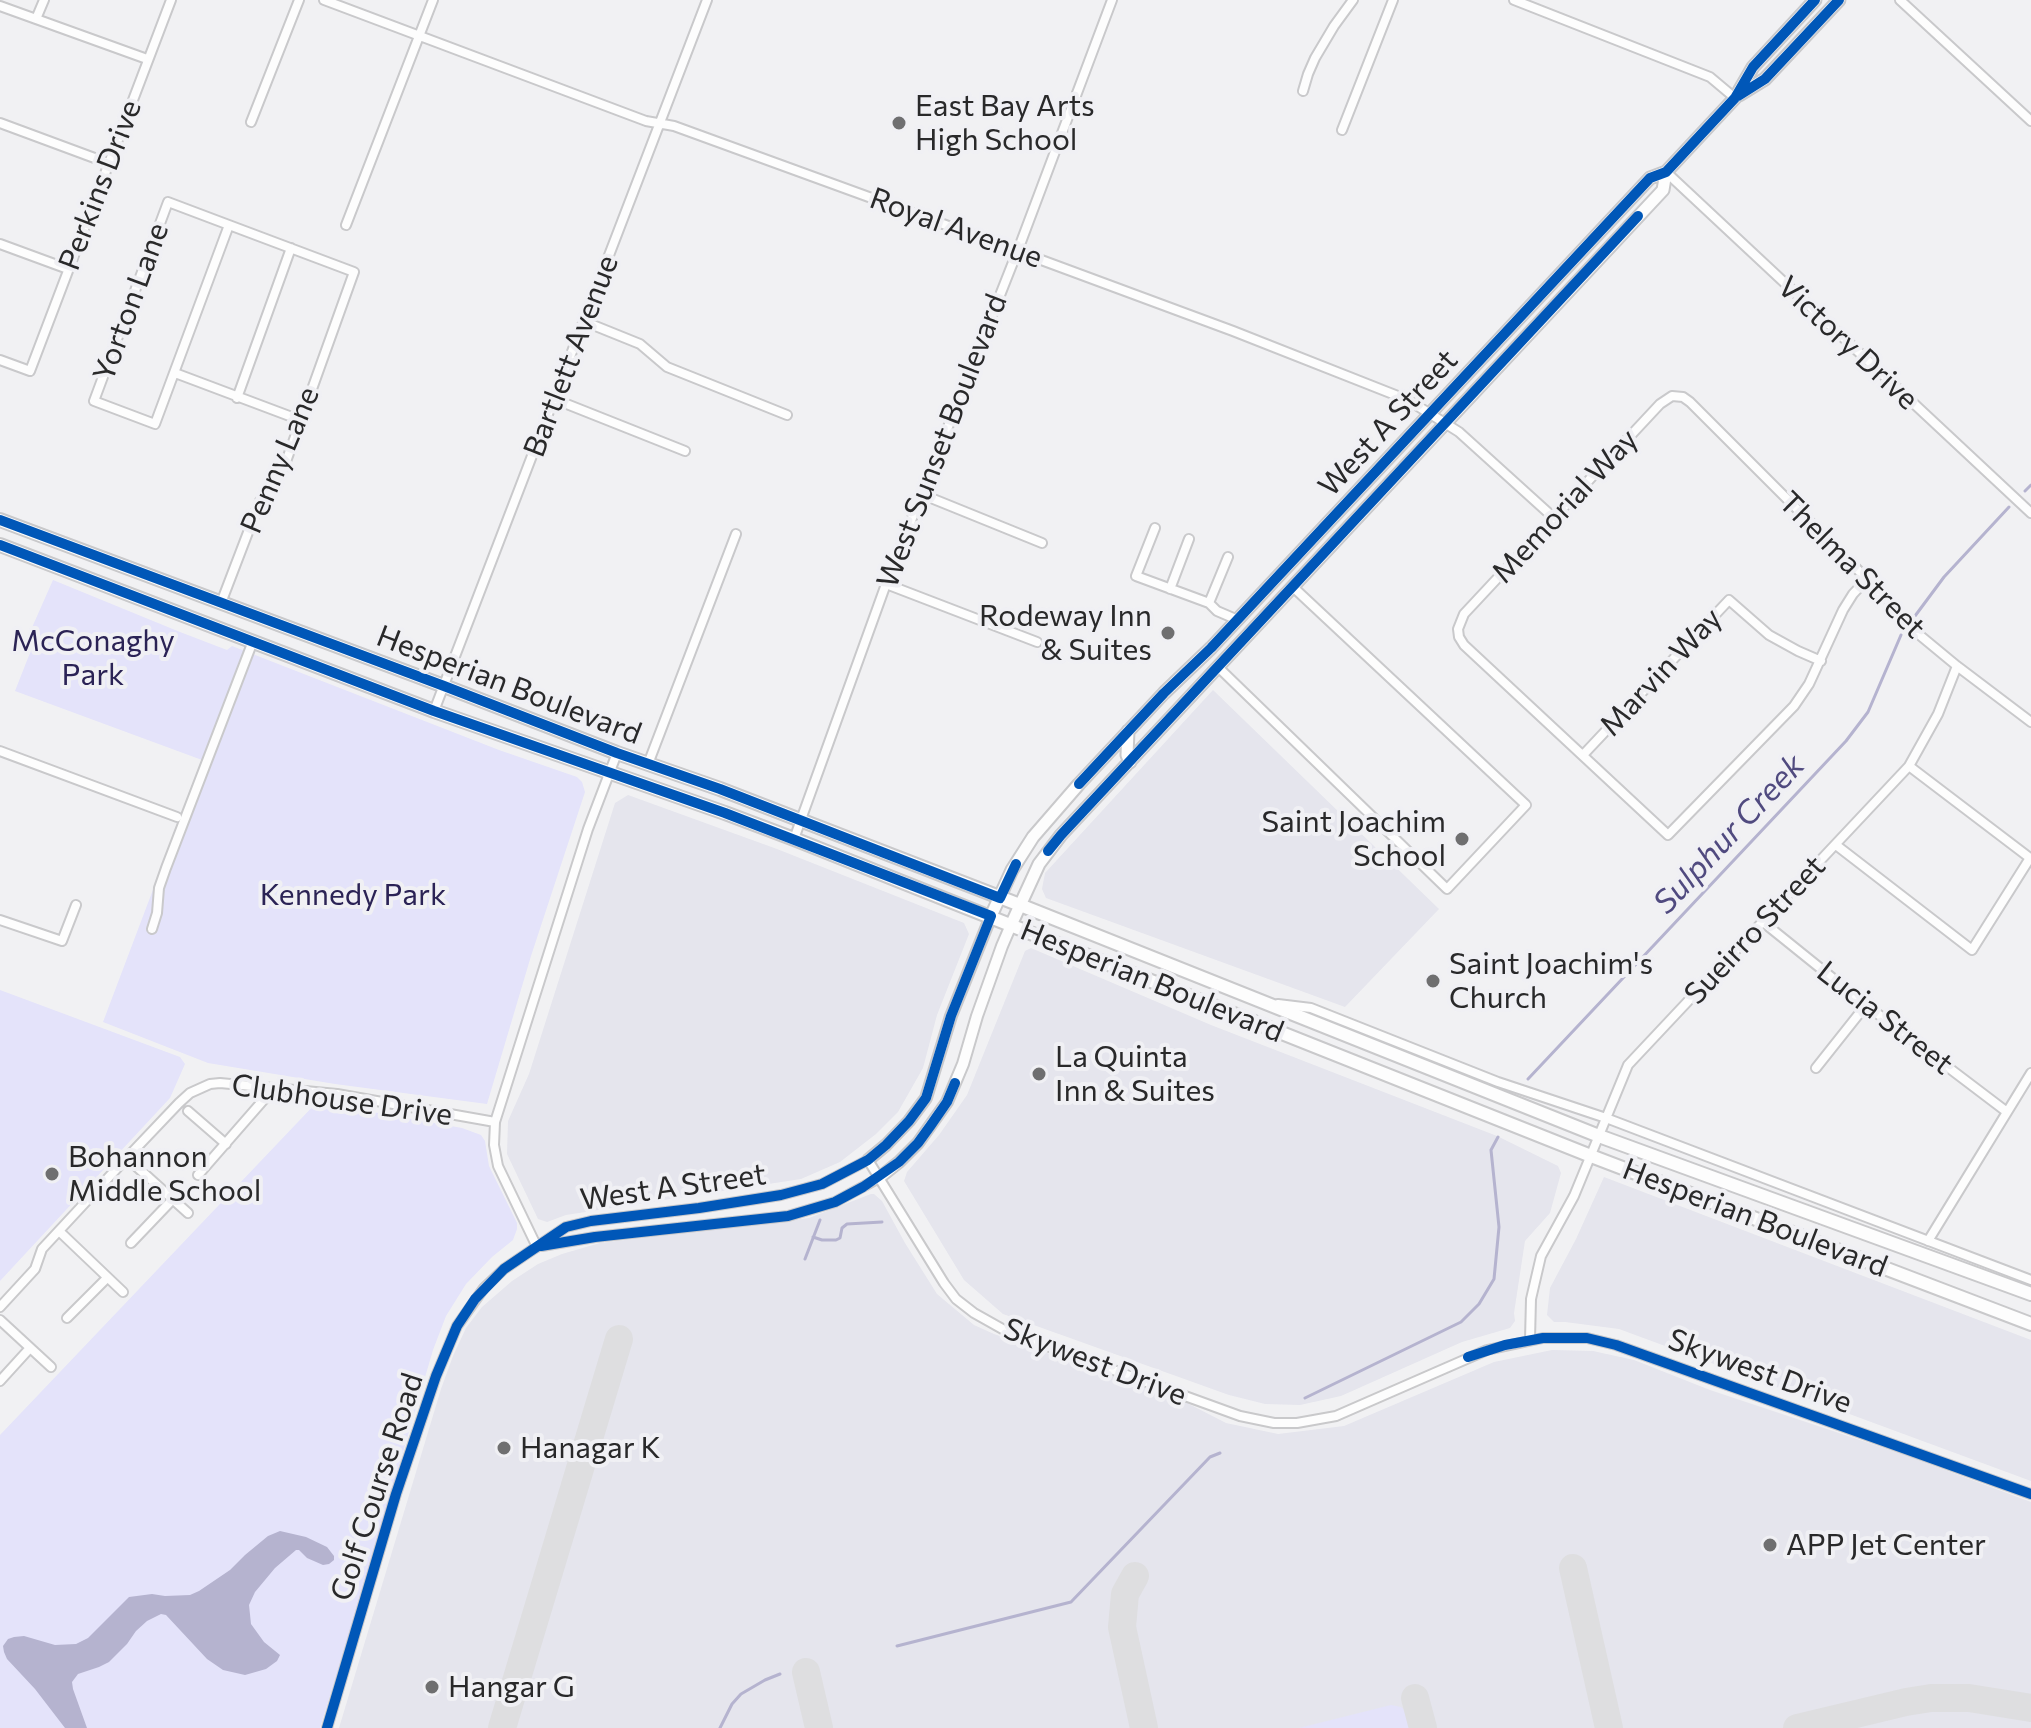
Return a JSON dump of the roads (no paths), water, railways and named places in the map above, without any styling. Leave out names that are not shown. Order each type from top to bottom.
[{"type":"main road","name":"West A Street","points":[[991,916],[1033,837],[1128,731],[1238,620],[1650,178],[1666,172],[1735,98],[1753,67],[1815,0]]},
{"type":"main road","name":"West A Street","points":[[1735,98],[1765,79],[1839,0]]},
{"type":"main road","name":"West A Street","points":[[1011,925],[1048,851],[1663,190],[1666,172]]},
{"type":"main road","name":"Hesperian Boulevard","points":[[0,520],[800,820],[1599,1136],[2031,1294]]},
{"type":"main road","name":"Hesperian Boulevard","points":[[0,545],[434,711],[794,839],[1591,1156],[2031,1324]]},
{"type":"main road","points":[[130,593],[152,595],[172,584]]},
{"type":"main road","points":[[1211,648],[1218,667]]},
{"type":"main road","points":[[1128,731],[1127,755],[1130,762]]},
{"type":"street","points":[[36,19],[44,0]]},
{"type":"street","name":"Perkins Drive","points":[[0,360],[30,371],[171,0]]},
{"type":"street","points":[[251,122],[299,0]]},
{"type":"street","name":"Royal Avenue","points":[[324,0],[646,121],[674,126],[732,146],[1017,251],[1255,339],[1408,400],[1459,432],[1554,518]]},
{"type":"street","points":[[346,225],[433,0]]},
{"type":"street","name":"Bartlett Avenue","points":[[434,711],[707,0]]},
{"type":"street","name":"West Sunset Boulevard","points":[[794,839],[886,584],[1112,0]]},
{"type":"street","points":[[1303,91],[1315,58],[1353,0]]},
{"type":"street","points":[[1342,130],[1393,0]]},
{"type":"street","points":[[1514,0],[1710,77],[1735,98]]},
{"type":"street","points":[[1900,0],[2031,121]]},
{"type":"street","points":[[0,6],[147,59]]},
{"type":"street","points":[[0,123],[108,163]]},
{"type":"street","name":"Victory Drive","points":[[1666,172],[2031,513]]},
{"type":"street","name":"Yorton Lane","points":[[175,373],[155,424],[94,401],[168,202],[229,225]]},
{"type":"street","points":[[237,398],[291,248],[229,225],[175,373],[237,398],[300,420]]},
{"type":"street","points":[[0,244],[68,269]]},
{"type":"street","name":"Penny Lane","points":[[221,603],[260,501],[283,470],[354,272],[291,248]]},
{"type":"street","points":[[583,321],[640,344],[667,367],[787,415]]},
{"type":"street","name":"Memorial Way","points":[[1583,755],[1464,645],[1458,629],[1464,614],[1660,404],[1672,396],[1683,397]]},
{"type":"street","name":"Thelma Street","points":[[1683,397],[1887,599],[1905,623],[2031,722]]},
{"type":"street","points":[[554,399],[685,451]]},
{"type":"street","points":[[921,494],[1042,543]]},
{"type":"street","points":[[1155,528],[1136,576],[1209,603],[1217,611],[1238,620]]},
{"type":"street","points":[[648,764],[736,534]]},
{"type":"street","points":[[1170,589],[1189,539]]},
{"type":"street","points":[[1209,603],[1228,557]]},
{"type":"street","points":[[1583,755],[1668,835],[1794,706],[1821,661],[1843,610],[1867,579]]},
{"type":"street","points":[[886,584],[1037,642]]},
{"type":"street","points":[[1218,667],[1447,889],[1516,816],[1526,805],[1293,587]]},
{"type":"street","name":"Marvin Way","points":[[1583,755],[1729,600],[1769,635],[1821,661]]},
{"type":"street","points":[[152,929],[166,868],[253,641]]},
{"type":"street","name":"Sueirro Street","points":[[1530,1339],[1531,1299],[1541,1256],[1574,1196],[1628,1065],[1909,766],[1938,714],[1957,666]]},
{"type":"street","points":[[537,1247],[498,1166],[494,1145],[495,1122],[617,753]]},
{"type":"street","points":[[1,754],[177,817]]},
{"type":"street","points":[[1836,845],[1972,950],[2030,858],[1909,766]]},
{"type":"street","points":[[0,920],[62,941],[76,905]]},
{"type":"street","name":"West A Street","points":[[537,1247],[566,1227],[781,1195],[822,1184],[868,1160],[894,1137],[926,1098],[951,1016],[991,916]]},
{"type":"street","name":"Lucia Street","points":[[1763,922],[2007,1112]]},
{"type":"street","name":"West A Street","points":[[537,1247],[595,1237],[788,1216],[835,1202],[879,1178],[918,1143],[947,1102],[1011,925]]},
{"type":"street","name":"Hesperian Boulevard","points":[[1269,1003],[1311,1008],[1498,1082],[1606,1118],[2031,1280]]},
{"type":"street","points":[[1816,1068],[1866,1005]]},
{"type":"street","points":[[1928,1241],[2031,1073]]},
{"type":"street","name":"Clubhouse Drive","points":[[0,1307],[35,1269],[42,1249],[179,1103],[200,1088],[220,1083],[337,1094],[495,1122]]},
{"type":"street","points":[[198,1175],[273,1089]]},
{"type":"street","points":[[188,1111],[226,1144]]},
{"type":"street","points":[[127,1158],[188,1213]]},
{"type":"street","name":"Skywest Drive","points":[[868,1160],[944,1283],[956,1299],[974,1313],[1006,1331],[1248,1418],[1297,1423],[1336,1416],[1487,1350],[1530,1339],[1587,1338],[1616,1345],[2031,1494]]},
{"type":"street","points":[[131,1243],[173,1199]]},
{"type":"street","points":[[59,1231],[123,1292]]},
{"type":"street","name":"Golf Course Road","points":[[327,1728],[396,1494],[436,1376],[457,1326],[494,1278],[537,1247]]},
{"type":"street","points":[[67,1318],[107,1278]]},
{"type":"street","points":[[0,1320],[51,1367]]},
{"type":"street","points":[[0,1381],[30,1348]]},
{"type":"waterway","name":"Sulphur Creek","points":[[2025,491],[2031,485]]},
{"type":"waterway","name":"Sulphur Creek","points":[[1915,616],[1944,577],[2009,507]]},
{"type":"waterway","name":"Sulphur Creek","points":[[1528,1079],[1846,741],[1868,712],[1901,635]]},
{"type":"waterway","name":"Sulphur Creek","points":[[1305,1398],[1461,1322],[1479,1304],[1494,1279],[1499,1227],[1491,1150],[1498,1137]]},
{"type":"waterway","points":[[805,1259],[820,1220]]},
{"type":"waterway","points":[[813,1237],[836,1240],[847,1224],[882,1222]]},
{"type":"waterway","name":"Sulphur Creek","points":[[897,1646],[1071,1602],[1210,1457],[1220,1453]]},
{"type":"waterway","name":"Sulphur Creek","points":[[720,1728],[732,1704],[741,1694],[780,1674]]},
{"type":"place","name":"East Bay Arts High School","points":[[899,123]]},
{"type":"place","name":"Rodeway Inn & Suites","points":[[1168,633]]},
{"type":"place","name":"Saint Joachim School","points":[[1462,839]]},
{"type":"place","name":"Saint Joachim's Church","points":[[1433,981]]},
{"type":"place","name":"La Quinta Inn & Suites","points":[[1039,1074]]},
{"type":"place","name":"Bohannon Middle School","points":[[52,1174]]},
{"type":"place","name":"Hanagar K","points":[[504,1448]]},
{"type":"place","name":"APP Jet Center","points":[[1770,1545]]},
{"type":"place","name":"Hangar G","points":[[432,1687]]},
{"type":"park label","name":"McConaghy Park","points":[[93,658]]},
{"type":"park label","name":"Kennedy Park","points":[[353,895]]}]
